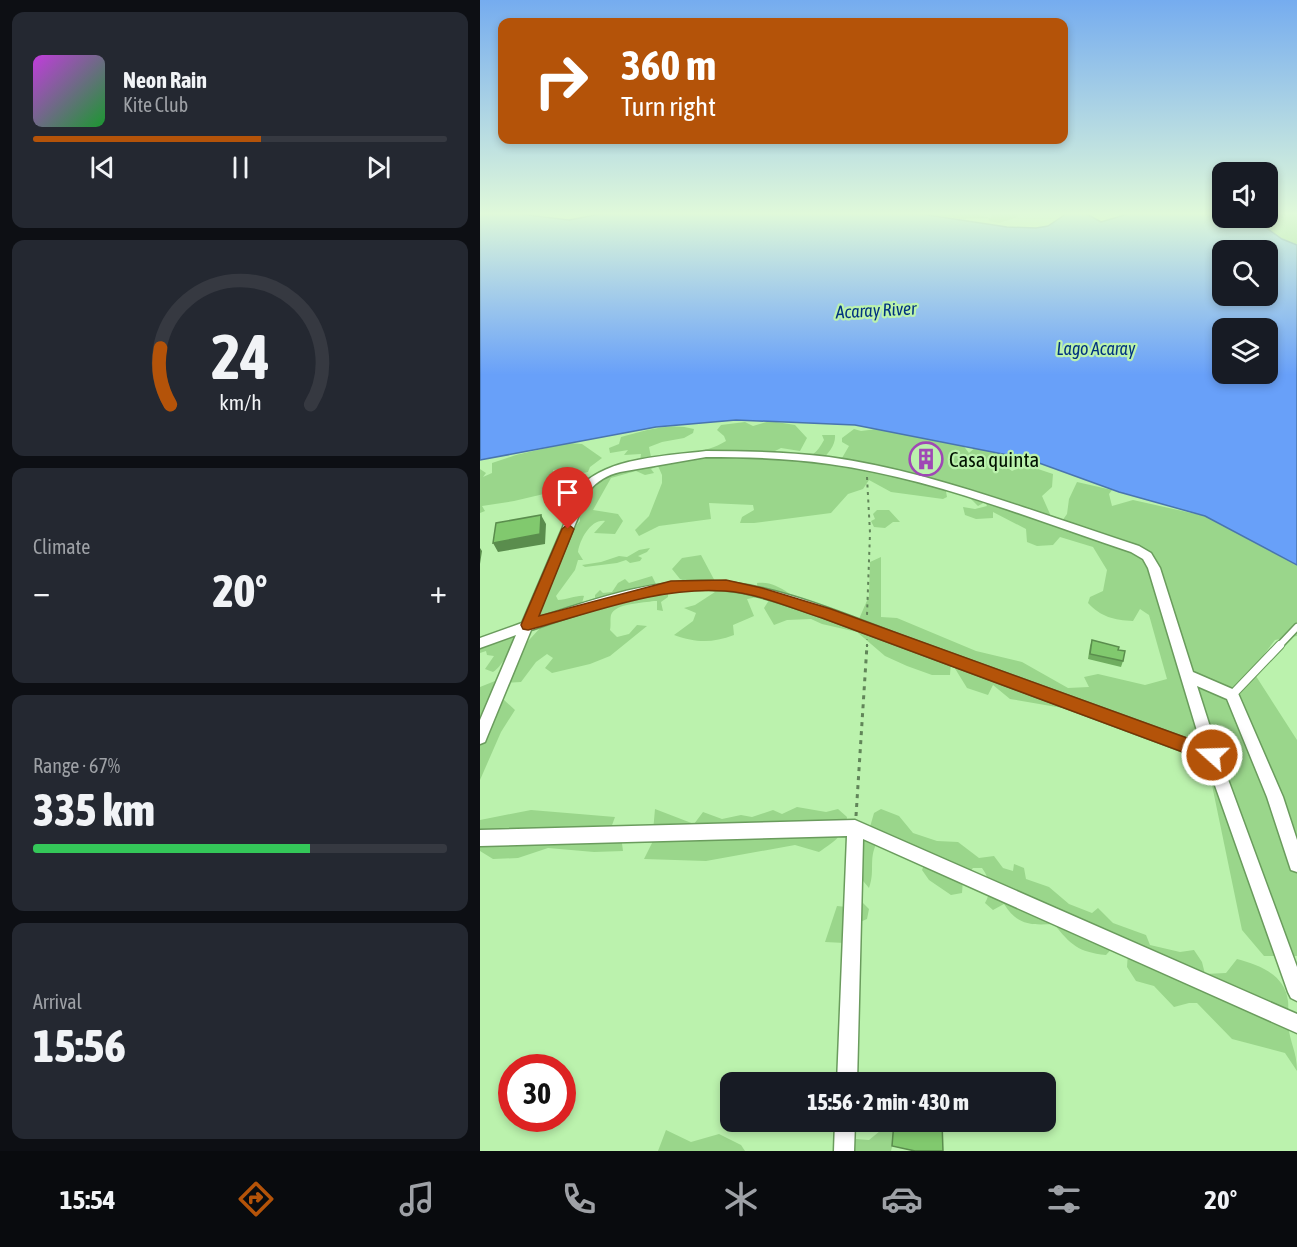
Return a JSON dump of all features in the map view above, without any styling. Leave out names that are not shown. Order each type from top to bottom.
[{"type":"street","points":[[480,737],[584,490],[592,479],[603,473],[660,460],[749,452],[802,456],[867,468],[953,491],[1135,549],[1147,556],[1154,568],[1212,755],[1297,992]]},
{"type":"street","points":[[480,643],[528,625],[671,586],[726,586],[762,593],[867,628],[1212,755]]},
{"type":"street","points":[[1188,676],[1232,695],[1275,797],[1297,864]]},
{"type":"street","points":[[847,1072],[855,828]]},
{"type":"street","points":[[480,838],[855,828],[1297,1024]]},
{"type":"street","points":[[844,1151],[845,1132]]},
{"type":"lane","points":[[1232,695],[1297,627]]},
{"type":"path","points":[[855,828],[867,628],[870,533],[867,468]]},
{"type":"green space","points":[[770,421],[795,425],[807,438],[800,451],[781,448],[775,451],[778,455],[810,456],[824,440],[822,435],[835,435],[833,445],[822,460],[825,464],[833,466],[845,462],[842,458],[849,446],[842,442],[842,438],[854,429],[861,431],[877,429],[962,444],[969,453],[978,445],[1012,455],[1007,467],[1012,471],[1023,466],[1028,456],[1039,461],[1038,469],[1053,474],[1052,487],[1042,496],[1050,514],[1046,522],[1055,527],[1069,528],[1062,521],[1067,514],[1069,499],[1077,482],[1112,490],[1109,494],[1112,506],[1133,500],[1205,516],[1297,565],[1297,636],[1275,640],[1252,670],[1297,740],[1297,956],[1264,956],[1242,930],[1207,761],[1080,711],[1010,699],[993,685],[988,695],[967,688],[951,662],[950,675],[932,675],[907,666],[885,656],[857,632],[822,624],[811,619],[787,620],[774,625],[764,608],[773,594],[747,599],[754,616],[733,625],[734,635],[719,640],[704,641],[674,635],[693,621],[696,613],[684,608],[695,605],[715,592],[680,579],[672,569],[682,558],[701,555],[717,585],[758,594],[757,583],[772,584],[806,603],[859,619],[869,596],[870,562],[881,557],[881,617],[897,618],[976,651],[1022,662],[1068,688],[1089,687],[1084,677],[1098,674],[1145,685],[1167,679],[1149,615],[1140,609],[1133,621],[1120,620],[1103,615],[1088,603],[1090,597],[1103,591],[1107,570],[1093,547],[1060,537],[1053,545],[1037,546],[1027,542],[1026,529],[993,512],[993,518],[976,519],[965,515],[963,507],[975,509],[987,506],[985,502],[978,506],[967,495],[965,489],[951,484],[945,486],[947,497],[943,499],[891,492],[869,480],[863,489],[848,494],[831,513],[754,523],[740,523],[742,517],[754,510],[753,505],[709,503],[711,519],[659,526],[639,536],[635,530],[649,516],[662,483],[662,475],[658,466],[651,469],[654,473],[645,475],[636,471],[611,478],[593,510],[618,514],[623,521],[615,534],[594,533],[605,521],[595,523],[591,527],[579,547],[578,552],[583,560],[578,560],[575,570],[556,596],[558,600],[584,596],[582,603],[595,598],[600,590],[603,593],[612,592],[618,583],[625,579],[629,583],[652,576],[657,586],[633,590],[668,591],[668,597],[661,602],[663,611],[657,610],[657,601],[630,604],[618,608],[611,615],[610,630],[617,637],[629,634],[637,625],[647,626],[610,656],[590,664],[552,673],[545,668],[553,658],[547,654],[536,662],[521,682],[506,683],[518,652],[553,614],[538,617],[537,612],[543,603],[537,596],[556,573],[554,572],[562,544],[580,521],[581,507],[593,488],[593,481],[640,461],[641,454],[624,455],[628,450],[610,453],[609,448],[619,444],[621,437],[675,426],[694,429],[693,433],[684,438],[649,447],[651,457],[690,454],[726,441],[717,430],[721,425],[745,422],[753,426]]},
{"type":"green space","points":[[568,443],[582,444],[602,458],[590,467],[588,472],[573,475],[568,468],[553,470],[553,477],[564,477],[572,483],[565,489],[482,506],[485,511],[480,513],[480,469],[486,473],[483,477],[492,473],[492,463]]},
{"type":"green space","points":[[877,510],[889,510],[900,522],[893,522],[885,528],[874,527],[871,521],[875,519],[873,514]]},
{"type":"green space","points":[[650,548],[638,556],[642,558],[640,561],[630,563],[626,560],[585,567],[582,565],[619,556],[627,557],[639,550]]},
{"type":"green space","points":[[516,634],[500,666],[493,672],[485,669],[494,656],[487,655],[486,651],[480,653],[480,643],[494,642]]},
{"type":"green space","points":[[495,681],[491,703],[503,699],[515,710],[501,732],[480,780],[480,687]]},
{"type":"green space","points":[[797,807],[826,812],[838,809],[847,817],[844,829],[834,841],[819,852],[795,845],[706,861],[644,859],[652,843],[655,809],[694,824],[703,812],[722,819],[741,815],[752,817],[773,810],[782,814]]},
{"type":"green space","points":[[881,809],[899,816],[913,833],[937,841],[958,842],[979,858],[994,856],[1003,868],[1013,871],[1014,864],[1024,868],[1026,879],[1049,887],[1069,904],[1092,913],[1098,908],[1113,923],[1146,935],[1150,945],[1180,952],[1194,950],[1202,962],[1205,974],[1226,973],[1237,959],[1270,972],[1282,984],[1286,992],[1288,1025],[1297,1071],[1285,1053],[1232,1039],[1197,1003],[1174,1007],[1154,986],[1136,981],[1127,967],[1128,952],[1117,943],[1106,955],[1088,952],[1071,942],[1054,924],[1026,923],[1014,917],[1004,904],[993,910],[985,903],[989,894],[989,885],[982,868],[973,868],[963,880],[962,893],[951,895],[929,880],[922,870],[926,860],[879,839],[873,852],[869,888],[853,869],[853,838],[870,827],[874,813]]},
{"type":"green space","points":[[531,810],[615,817],[611,828],[621,836],[623,851],[594,852],[548,848],[518,858],[493,859],[480,851],[480,820]]},
{"type":"green space","points":[[862,902],[869,909],[867,919],[860,922],[845,943],[825,942],[837,906],[856,908]]},
{"type":"green space","points":[[666,1130],[691,1142],[719,1134],[741,1145],[745,1151],[658,1151]]},
{"type":"green space","points":[[879,1132],[896,1132],[891,1151],[847,1151],[856,1139],[869,1140]]},
{"type":"water","name":"Lago Acaray","points":[[480,268],[1212,268],[1212,306],[1278,306],[1278,268],[1297,268],[1297,565],[1205,516],[1119,492],[1028,459],[855,425],[736,420],[656,427],[480,460]]},
{"type":"building","points":[[921,446],[938,451],[932,460],[914,454]]},
{"type":"building","points":[[541,515],[540,534],[493,543],[496,523]]},
{"type":"building","points":[[1092,640],[1119,647],[1118,650],[1125,651],[1123,661],[1090,654]]},
{"type":"building","points":[[893,1132],[942,1132],[943,1151],[915,1151],[892,1146]]},
{"type":"place","name":"Casa quinta","points":[[926,459]]},
{"type":"route","points":[[568,529],[528,625],[641,592],[671,586],[726,586],[762,593],[826,613],[1212,755]]},
{"type":"water label","name":"Acaray River","points":[[876,310]]}]
